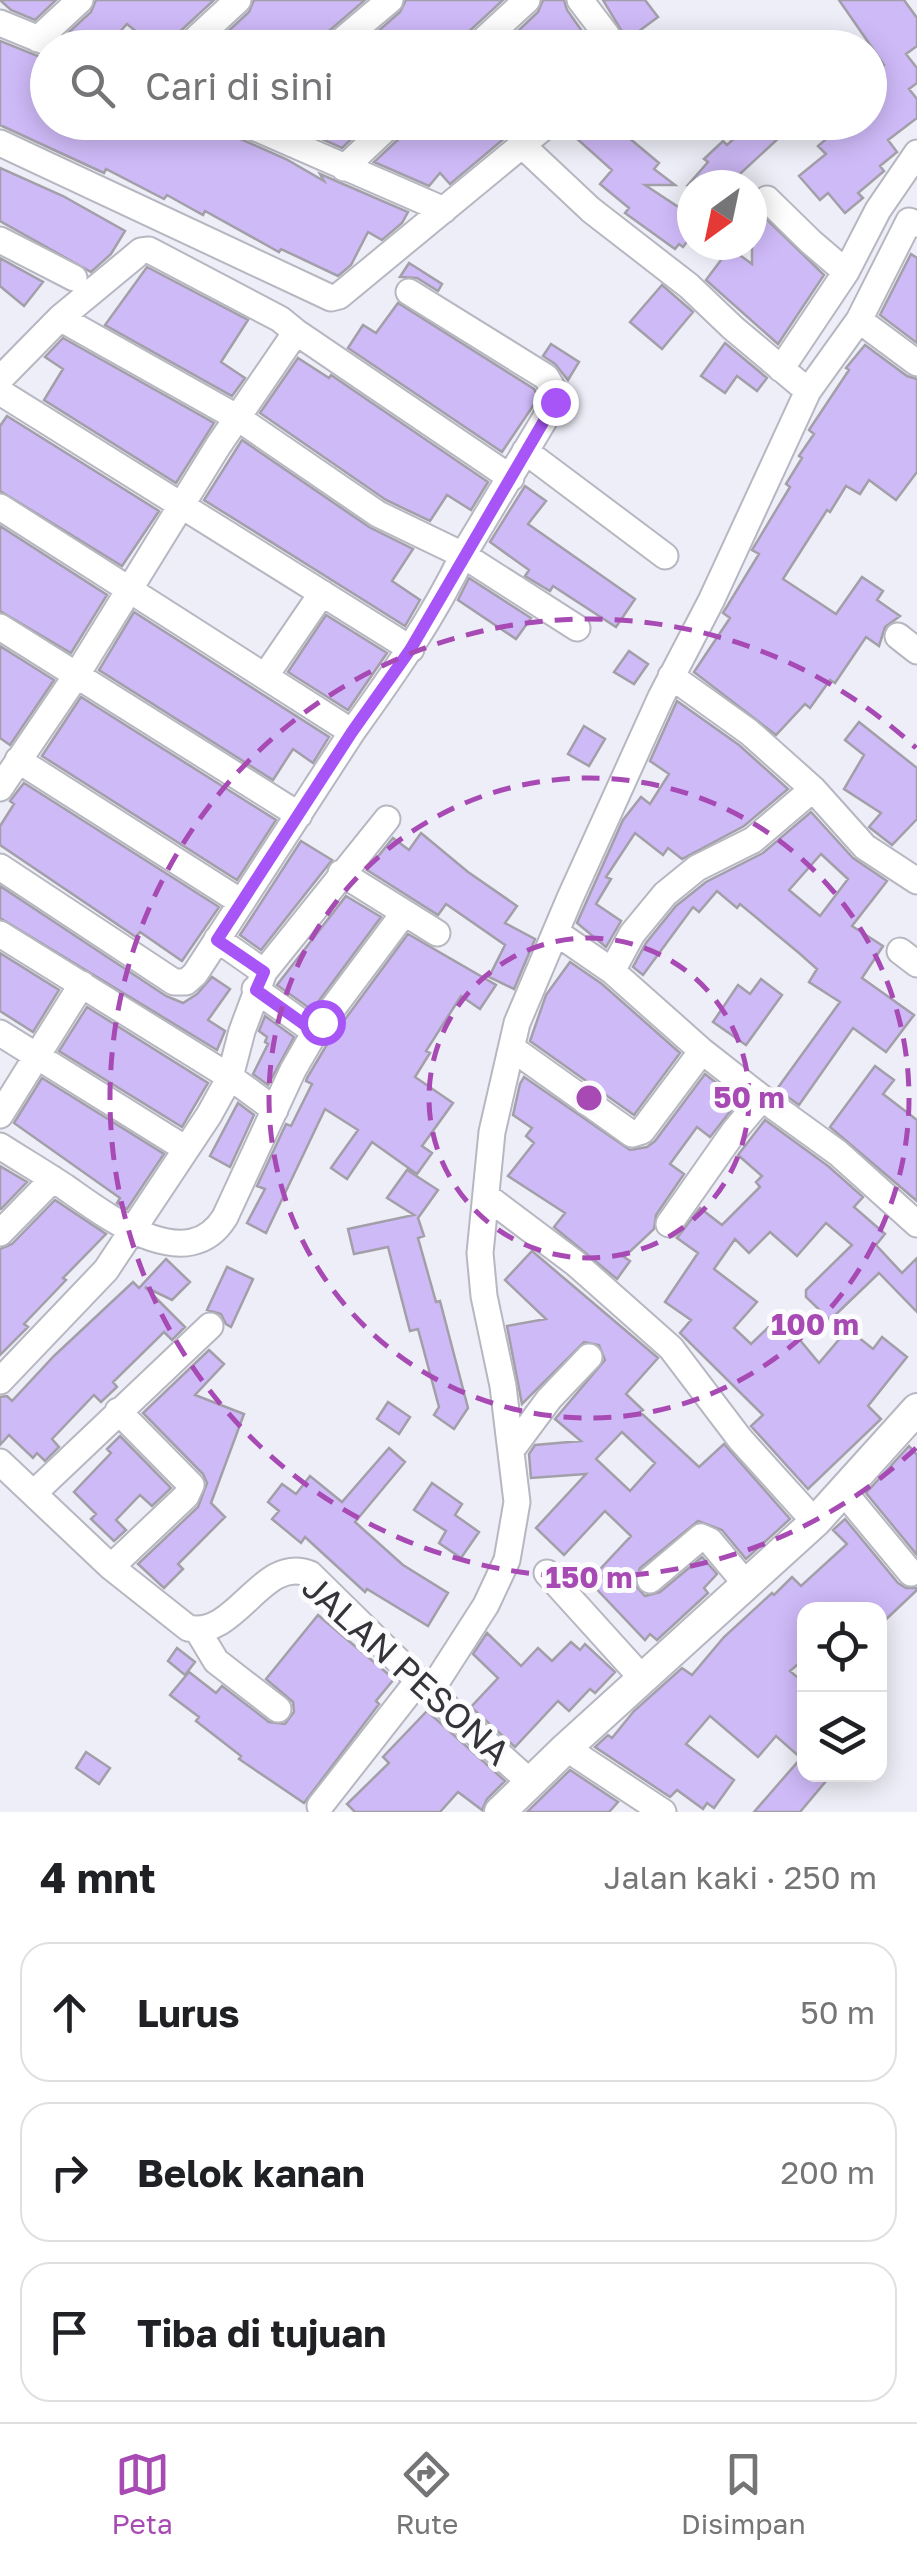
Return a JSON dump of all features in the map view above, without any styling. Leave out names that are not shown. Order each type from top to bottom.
[{"type":"street","points":[[58,30],[80,0]]},
{"type":"street","points":[[206,30],[238,0]]},
{"type":"street","points":[[354,30],[390,0]]},
{"type":"street","points":[[494,30],[527,0]]},
{"type":"street","points":[[580,0],[600,30]]},
{"type":"street","points":[[0,24],[30,36]]},
{"type":"street","points":[[284,140],[444,210]]},
{"type":"street","points":[[344,168],[374,140]]},
{"type":"street","points":[[0,143],[332,298],[530,140]]},
{"type":"street","points":[[524,146],[591,210],[689,286],[794,379]]},
{"type":"street","points":[[320,1806],[424,1687],[486,1605],[507,1560],[518,1502],[481,1269],[492,1132],[523,1008],[672,676],[711,601],[794,379],[878,210],[917,152]]},
{"type":"street","points":[[767,199],[846,272]]},
{"type":"street","points":[[794,379],[859,320],[896,240],[908,221],[917,224]]},
{"type":"street","points":[[2,243],[74,278]]},
{"type":"street","points":[[0,379],[60,318],[140,251],[149,250],[280,319],[511,478]]},
{"type":"street","points":[[0,867],[174,982],[186,982],[194,974],[410,650],[555,402],[553,387],[525,362],[409,292]]},
{"type":"street","points":[[60,318],[238,418],[378,514],[463,554],[577,628]]},
{"type":"street","points":[[859,320],[917,363]]},
{"type":"street","points":[[0,788],[296,332]]},
{"type":"street","points":[[0,392],[410,650]]},
{"type":"street","points":[[525,450],[665,556]]},
{"type":"street","points":[[0,507],[352,732]]},
{"type":"street","points":[[266,675],[322,594]]},
{"type":"street","points":[[0,627],[298,815]]},
{"type":"street","points":[[672,676],[749,732],[813,789],[865,847],[917,881]]},
{"type":"street","points":[[18,760],[241,902]]},
{"type":"street","points":[[612,971],[632,934],[665,894],[697,868],[753,840],[813,789]]},
{"type":"street","points":[[0,1381],[106,1270],[230,1076],[260,981],[386,819]]},
{"type":"street","points":[[341,874],[437,933]]},
{"type":"street","points":[[0,1146],[132,1232],[188,1243],[218,1230],[315,1032],[404,912]]},
{"type":"street","points":[[557,933],[612,971],[762,1098],[838,1152],[917,1224]]},
{"type":"street","points":[[0,934],[230,1076],[275,1110]]},
{"type":"street","points":[[217,940],[315,1032]]},
{"type":"street","points":[[0,1114],[82,984]]},
{"type":"street","points":[[0,1033],[186,1149]]},
{"type":"street","points":[[512,1049],[632,1134],[642,1131],[702,1051]]},
{"type":"street","points":[[669,1224],[762,1098]]},
{"type":"street","points":[[0,1233],[52,1179]]},
{"type":"street","points":[[486,1196],[611,1293],[671,1348],[740,1438],[815,1522]]},
{"type":"street","points":[[34,1493],[210,1326]]},
{"type":"street","points":[[512,1450],[549,1399],[589,1357]]},
{"type":"street","points":[[500,1812],[815,1522],[917,1409]]},
{"type":"street","points":[[111,1567],[186,1496],[191,1485],[118,1412]]},
{"type":"street","points":[[0,1462],[111,1567],[178,1623],[198,1630],[216,1662],[278,1709]]},
{"type":"street","points":[[842,1490],[911,1573]]},
{"type":"street","points":[[650,1580],[701,1536],[710,1540],[746,1584]]},
{"type":"street","name":"JALAN PESONA","points":[[198,1630],[218,1623],[282,1572],[300,1570],[310,1574],[424,1687],[531,1784]]},
{"type":"street","points":[[548,1574],[642,1678]]},
{"type":"street","points":[[566,1748],[663,1812]]},
{"type":"building","points":[[0,0],[56,0],[35,20],[11,10]]},
{"type":"building","points":[[96,0],[214,0],[182,30],[134,30],[127,24],[122,30],[71,30],[91,12]]},
{"type":"building","points":[[254,0],[365,0],[330,30],[230,30],[249,12]]},
{"type":"building","points":[[406,0],[503,0],[470,30],[380,30],[400,12]]},
{"type":"building","points":[[543,0],[564,0],[581,30],[519,30],[538,12]]},
{"type":"building","points":[[603,0],[645,0],[658,17],[640,30],[621,30]]},
{"type":"building","points":[[839,0],[904,0],[917,18],[917,46],[906,54],[917,68],[917,83],[909,89],[917,99],[917,118],[888,140],[897,152],[880,166],[884,171],[858,193],[863,198],[845,213],[828,193],[820,200],[799,176],[826,154],[818,146],[825,140],[887,140],[887,30],[860,30]]},
{"type":"building","points":[[0,41],[30,53],[30,139],[0,125]]},
{"type":"building","points":[[32,140],[243,140],[324,181],[320,174],[408,212],[402,223],[382,240],[368,232],[351,265],[338,276],[281,249],[279,252],[205,211],[203,215],[167,195],[164,199],[106,169],[104,173]]},
{"type":"building","points":[[324,140],[350,140],[342,148]]},
{"type":"building","points":[[398,140],[503,140],[450,184],[440,173],[429,186],[374,162]]},
{"type":"building","points":[[578,140],[632,140],[659,163],[654,169],[675,185],[645,185],[677,206],[675,249],[625,213],[629,208],[600,184],[612,170]]},
{"type":"building","points":[[732,140],[777,140],[744,170],[701,170],[708,162],[704,159],[723,141],[727,145]]},
{"type":"building","points":[[0,168],[63,196],[125,231],[111,254],[91,272],[0,221]]},
{"type":"building","points":[[767,220],[824,275],[778,344],[706,280],[721,260],[746,260],[752,264],[752,260],[767,260]]},
{"type":"building","points":[[911,254],[917,258],[917,343],[880,315]]},
{"type":"building","points":[[0,258],[43,282],[24,306],[0,286]]},
{"type":"building","points":[[409,263],[442,284],[438,291],[417,278],[400,277]]},
{"type":"building","points":[[147,267],[248,320],[221,362],[245,378],[232,396],[105,325]]},
{"type":"building","points":[[662,285],[693,312],[662,349],[630,322]]},
{"type":"building","points":[[398,303],[534,389],[539,397],[502,452],[348,348],[363,325],[376,333]]},
{"type":"building","points":[[63,338],[214,423],[176,483],[44,400],[63,369],[45,357]]},
{"type":"building","points":[[725,343],[767,378],[757,391],[737,376],[725,393],[701,376]]},
{"type":"building","points":[[551,344],[579,362],[568,380],[543,356]]},
{"type":"building","points":[[865,345],[917,379],[917,472],[896,500],[869,480],[860,494],[846,486],[783,579],[836,614],[862,577],[883,591],[877,600],[900,616],[885,627],[879,646],[866,637],[835,683],[830,680],[810,708],[805,704],[776,735],[694,672],[730,618],[723,613],[759,554],[752,550],[790,487],[786,484],[814,434],[809,430],[849,370],[846,368]]},
{"type":"building","points":[[298,358],[329,378],[331,375],[488,482],[471,510],[447,495],[430,521],[386,500],[260,413]]},
{"type":"building","points":[[7,416],[159,511],[122,566],[0,491],[0,426]]},
{"type":"building","points":[[242,440],[369,527],[413,549],[392,581],[420,600],[405,626],[204,500]]},
{"type":"building","points":[[525,486],[546,501],[528,524],[635,599],[616,627],[553,586],[550,591],[525,576],[529,570],[490,542]]},
{"type":"building","points":[[0,526],[107,595],[71,653],[0,611]]},
{"type":"building","points":[[469,578],[531,618],[516,639],[458,600]]},
{"type":"building","points":[[134,612],[329,737],[313,763],[293,749],[273,780],[99,670]]},
{"type":"building","points":[[326,615],[387,653],[348,710],[288,672]]},
{"type":"building","points":[[0,646],[54,680],[10,745],[0,738]]},
{"type":"building","points":[[629,651],[648,664],[634,684],[614,672]]},
{"type":"building","points":[[81,697],[276,820],[237,880],[42,756]]},
{"type":"building","points":[[677,701],[739,745],[788,789],[744,826],[682,859],[668,848],[663,855],[635,833],[606,877],[611,879],[596,904],[621,921],[606,947],[577,923],[623,820],[641,797],[650,804],[669,774],[650,761]]},
{"type":"building","points":[[859,722],[917,768],[917,819],[892,845],[869,827],[881,813],[844,789],[864,755],[845,740]]},
{"type":"building","points":[[584,726],[605,739],[589,766],[568,754]]},
{"type":"building","points":[[24,783],[219,907],[182,961],[140,932],[136,937],[0,845],[0,826],[14,804],[10,801]]},
{"type":"building","points":[[811,812],[853,858],[887,881],[852,926],[883,946],[862,978],[914,1015],[886,1052],[853,1028],[799,1105],[777,1089],[840,1002],[809,982],[817,969],[799,953],[740,904],[737,908],[717,891],[699,912],[693,907],[643,975],[633,967],[646,943],[676,906],[706,882],[763,853]],"holes":[[[821,854],[848,879],[820,916],[789,890]]]},
{"type":"building","points":[[421,833],[517,906],[505,923],[535,939],[514,989],[489,977],[505,945],[446,904],[438,915],[367,870],[393,838],[409,850]]},
{"type":"building","points":[[301,841],[332,860],[261,950],[240,935]]},
{"type":"building","points":[[0,886],[166,996],[183,1003],[212,977],[230,989],[208,1020],[225,1031],[217,1050],[0,918]]},
{"type":"building","points":[[346,896],[381,917],[312,1010],[277,985]]},
{"type":"building","points":[[408,934],[496,985],[480,1009],[461,996],[426,1051],[430,1053],[415,1077],[453,1103],[422,1146],[432,1153],[417,1174],[372,1142],[347,1179],[331,1168],[358,1130],[325,1109],[266,1233],[247,1223],[265,1189],[257,1186],[286,1124],[291,1126],[312,1084],[307,1078],[329,1041]]},
{"type":"building","points":[[0,953],[59,990],[33,1032],[0,1011]]},
{"type":"building","points":[[570,962],[602,984],[680,1053],[634,1115],[530,1041],[546,995]]},
{"type":"building","points":[[761,979],[782,995],[746,1045],[713,1022],[738,985],[750,994]]},
{"type":"building","points":[[87,1007],[208,1083],[182,1127],[59,1051]]},
{"type":"building","points":[[265,1016],[294,1037],[268,1085],[253,1074],[268,1044],[267,1037],[259,1031]]},
{"type":"building","points":[[875,1066],[894,1080],[883,1094],[917,1120],[917,1201],[830,1127]]},
{"type":"building","points":[[705,1074],[736,1104],[710,1137],[697,1127],[670,1164],[684,1174],[656,1215],[654,1229],[624,1257],[630,1261],[617,1279],[554,1227],[565,1213],[508,1176],[534,1143],[526,1136],[532,1128],[513,1115],[520,1084],[524,1077],[630,1150],[655,1141]]},
{"type":"building","points":[[42,1078],[164,1154],[127,1209],[117,1203],[120,1198],[14,1123]]},
{"type":"building","points":[[238,1103],[254,1115],[230,1167],[210,1156]]},
{"type":"building","points":[[765,1120],[863,1197],[854,1207],[885,1234],[876,1245],[902,1273],[917,1258],[917,1312],[879,1273],[830,1320],[806,1297],[806,1290],[852,1245],[826,1223],[797,1256],[770,1232],[749,1253],[735,1239],[714,1269],[757,1302],[734,1328],[751,1344],[780,1316],[819,1363],[848,1329],[873,1349],[882,1337],[907,1357],[868,1406],[881,1419],[808,1489],[751,1426],[763,1415],[680,1333],[691,1320],[665,1302],[698,1253],[677,1238],[700,1208],[722,1225],[760,1187],[756,1182],[762,1176],[738,1155]]},
{"type":"building","points":[[0,1166],[27,1182],[1,1209],[0,1209]]},
{"type":"building","points":[[407,1170],[438,1190],[418,1218],[424,1236],[418,1238],[436,1302],[440,1301],[468,1408],[454,1429],[434,1415],[439,1407],[418,1329],[410,1331],[388,1247],[354,1254],[348,1229],[414,1215],[387,1198]]},
{"type":"building","points":[[55,1200],[106,1234],[63,1278],[66,1280],[24,1324],[28,1327],[0,1355],[0,1249],[12,1244]]},
{"type":"building","points":[[532,1251],[658,1358],[626,1394],[643,1410],[640,1412],[699,1467],[724,1444],[790,1519],[746,1559],[722,1530],[698,1521],[640,1568],[634,1584],[645,1596],[660,1592],[702,1557],[717,1574],[704,1588],[708,1593],[657,1640],[650,1634],[645,1640],[589,1581],[631,1536],[605,1511],[564,1555],[536,1528],[586,1474],[531,1478],[529,1454],[535,1445],[581,1441],[555,1419],[605,1360],[599,1345],[584,1342],[522,1404],[507,1326],[546,1319],[505,1280]],"holes":[[[622,1432],[655,1463],[630,1491],[596,1459]]]},
{"type":"building","points":[[166,1259],[190,1282],[172,1300],[145,1287],[185,1327],[172,1340],[164,1332],[113,1382],[117,1387],[101,1402],[94,1395],[52,1439],[59,1447],[45,1461],[37,1453],[33,1458],[9,1435],[0,1445],[0,1397],[7,1396],[12,1401],[133,1282],[139,1288]]},
{"type":"building","points":[[227,1267],[253,1279],[231,1327],[221,1314],[207,1310]]},
{"type":"building","points":[[209,1350],[224,1364],[195,1395],[244,1414],[211,1503],[225,1517],[178,1564],[183,1569],[164,1588],[138,1564],[198,1507],[207,1483],[203,1474],[143,1413]]},
{"type":"building","points":[[388,1402],[410,1417],[399,1434],[377,1419]]},
{"type":"building","points":[[120,1436],[171,1488],[152,1506],[140,1495],[116,1520],[126,1530],[114,1541],[91,1519],[96,1514],[74,1492],[111,1453],[107,1449]]},
{"type":"building","points":[[909,1446],[917,1455],[917,1555],[866,1493]]},
{"type":"building","points":[[389,1448],[405,1462],[355,1522],[403,1565],[448,1593],[428,1626],[367,1589],[365,1592],[305,1537],[301,1543],[272,1519],[279,1511],[268,1502],[282,1484],[296,1494],[310,1476],[342,1502]]},
{"type":"building","points":[[432,1483],[462,1504],[455,1515],[479,1532],[461,1558],[439,1543],[446,1531],[414,1510]]},
{"type":"building","points":[[845,1519],[898,1583],[917,1590],[887,1618],[887,1602],[797,1602],[797,1665],[790,1671],[797,1677],[797,1754],[776,1736],[758,1757],[710,1716],[686,1744],[734,1780],[714,1808],[707,1803],[703,1809],[677,1790],[670,1797],[595,1747],[608,1735],[612,1738],[634,1711],[682,1668],[692,1675],[724,1637],[792,1577],[801,1586],[847,1544],[833,1530]]},
{"type":"building","points":[[318,1615],[394,1679],[304,1803],[239,1759],[241,1756],[196,1721],[199,1717],[170,1695],[189,1672],[216,1693],[222,1686],[269,1722],[285,1724],[294,1712],[293,1702],[266,1679]]},
{"type":"building","points":[[487,1633],[521,1666],[538,1648],[552,1661],[571,1642],[580,1650],[585,1644],[615,1672],[595,1693],[590,1689],[569,1711],[558,1701],[515,1747],[471,1707],[498,1678],[473,1654]]},
{"type":"building","points":[[177,1648],[195,1662],[185,1675],[168,1661]]},
{"type":"building","points":[[427,1711],[505,1781],[482,1810],[458,1792],[440,1812],[355,1812],[347,1804],[389,1763],[383,1757]]},
{"type":"building","points":[[86,1752],[110,1768],[99,1784],[76,1768]]},
{"type":"building","points":[[797,1763],[797,1782],[825,1782],[800,1812],[754,1812]]},
{"type":"building","points":[[570,1770],[618,1802],[609,1812],[527,1812]]},
{"type":"route","points":[[322,1022],[315,1032],[256,990],[264,972],[217,940],[410,650],[555,402]]}]
